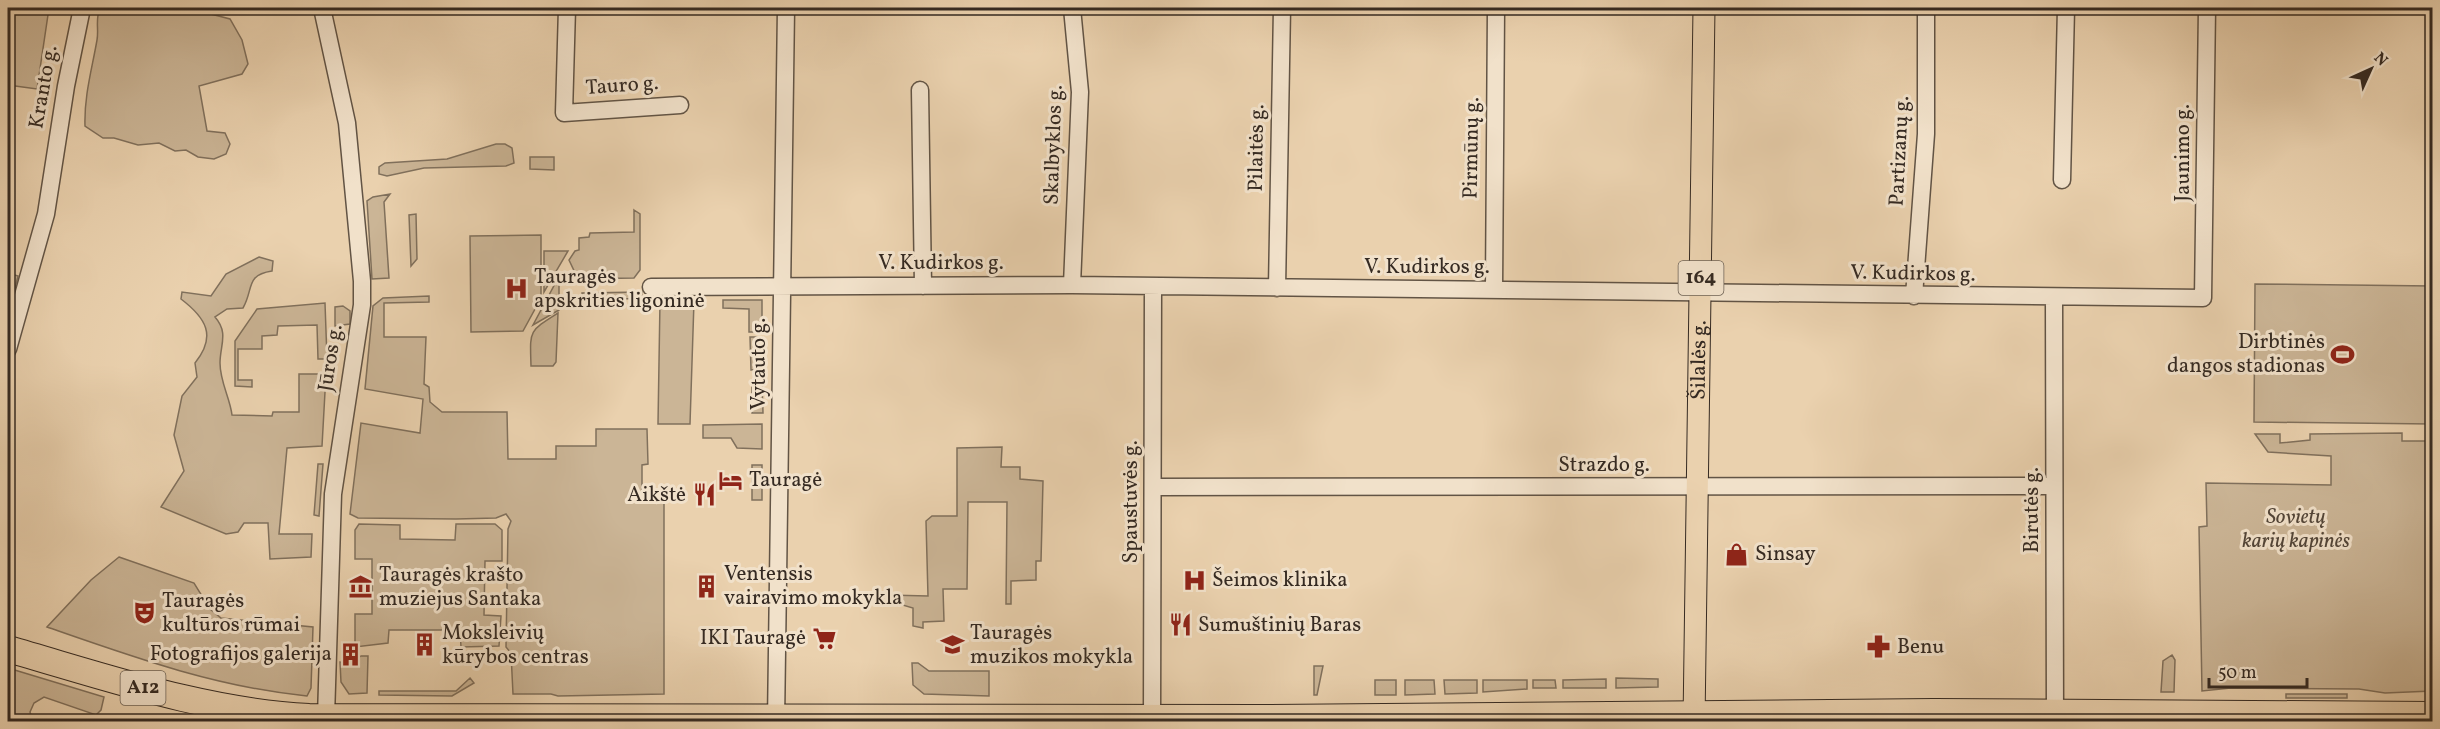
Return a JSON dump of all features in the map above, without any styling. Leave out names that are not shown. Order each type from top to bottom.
[{"type":"highway","name":"A12","points":[[8,649],[152,690],[281,719],[326,717],[573,719],[2055,718],[2433,715]]},
{"type":"main road","name":"Šilalės g.","points":[[1694,717],[1704,8]]},
{"type":"street","name":"Kranto g.","points":[[8,349],[46,214],[66,86],[82,8]]},
{"type":"street","name":"Jūros g.","points":[[322,8],[347,123],[362,281],[362,305],[333,495],[326,717]]},
{"type":"street","name":"Tauro g.","points":[[567,8],[564,113],[680,105]]},
{"type":"street","name":"Vytauto g.","points":[[776,719],[786,8]]},
{"type":"street","name":"Skalbyklos g.","points":[[1072,8],[1080,92],[1072,285]]},
{"type":"street","name":"Pilaitės g.","points":[[1277,288],[1282,8]]},
{"type":"street","name":"Pirmūnų g.","points":[[1494,290],[1496,8]]},
{"type":"street","name":"Partizanų g.","points":[[1914,296],[1926,134],[1926,8]]},
{"type":"street","points":[[2062,180],[2066,8]]},
{"type":"street","name":"Jaunimo g.","points":[[2203,298],[2206,8]]},
{"type":"street","points":[[920,90],[923,285]]},
{"type":"street","name":"V. Kudirkos g.","points":[[651,286],[1072,285],[2203,298]]},
{"type":"street","name":"Spaustuvės g.","points":[[1152,717],[1153,286]]},
{"type":"street","name":"Birutės g.","points":[[2054,298],[2055,718]]},
{"type":"street","name":"Strazdo g.","points":[[1154,487],[2054,486]]},
{"type":"green space","points":[[8,8],[49,8],[37,89],[8,85]]},
{"type":"green space","points":[[100,8],[206,8],[211,14],[230,19],[242,40],[248,64],[242,74],[199,86],[207,131],[225,133],[230,144],[226,154],[214,159],[198,157],[186,150],[175,151],[159,143],[138,145],[114,138],[103,138],[85,126],[87,93],[97,40]]},
{"type":"green space","points":[[496,144],[505,144],[512,148],[514,163],[506,166],[424,168],[387,176],[379,174],[379,167],[385,163],[447,159]]},
{"type":"green space","points":[[530,157],[554,157],[554,170],[530,169]]},
{"type":"green space","points":[[390,194],[384,202],[389,278],[372,279],[367,201],[373,197]]},
{"type":"green space","points":[[634,210],[640,214],[640,270],[634,278],[578,279],[569,260],[575,251],[579,250],[579,238],[589,237],[590,233],[634,232]]},
{"type":"green space","points":[[416,214],[417,259],[411,266],[409,215]]},
{"type":"green space","points":[[541,235],[541,298],[523,331],[471,332],[470,236]]},
{"type":"green space","points":[[544,251],[568,251],[544,292]]},
{"type":"green space","points":[[259,257],[273,261],[272,271],[263,273],[254,279],[243,308],[227,309],[215,317],[223,334],[220,363],[222,377],[232,415],[272,416],[273,412],[299,412],[299,374],[326,374],[322,446],[287,448],[279,534],[312,534],[311,557],[270,559],[268,523],[244,523],[238,532],[226,534],[161,507],[184,471],[174,435],[182,396],[197,377],[195,363],[206,344],[207,336],[202,320],[181,299],[182,292],[211,296],[226,274]]},
{"type":"green space","points":[[8,273],[18,276],[8,316]]},
{"type":"green space","points":[[556,282],[559,283],[559,310],[533,325]]},
{"type":"green space","name":"Dirbtinės dangos stadionas","points":[[2255,284],[2432,286],[2432,424],[2254,422]]},
{"type":"green space","points":[[642,292],[642,299],[582,298],[582,293]]},
{"type":"green space","points":[[429,296],[429,302],[384,303],[384,337],[426,337],[424,384],[429,387],[430,402],[442,412],[507,412],[508,459],[556,459],[556,446],[596,446],[596,429],[647,429],[648,464],[642,465],[642,502],[664,502],[664,694],[558,696],[513,694],[511,653],[506,647],[508,529],[511,521],[506,514],[496,518],[456,519],[358,518],[350,514],[361,423],[420,433],[423,399],[365,389],[373,306],[383,298]]},
{"type":"green space","points":[[723,300],[762,300],[762,332],[749,332],[749,309],[723,308]]},
{"type":"green space","points":[[660,301],[694,301],[690,424],[658,424]]},
{"type":"green space","points":[[325,303],[327,359],[318,359],[317,325],[278,326],[277,335],[262,336],[262,349],[238,349],[238,380],[252,380],[252,387],[235,386],[235,341],[257,309]]},
{"type":"green space","points":[[343,306],[350,311],[350,324],[335,326],[335,307]]},
{"type":"green space","points":[[558,313],[556,362],[553,366],[531,366],[533,333],[541,324]]},
{"type":"green space","points":[[750,337],[762,337],[763,369],[751,370]]},
{"type":"green space","points":[[752,381],[762,381],[763,413],[752,413]]},
{"type":"green space","points":[[762,424],[762,449],[737,448],[731,438],[703,438],[703,425]]},
{"type":"green space","name":"Sovietų karių kapinės","points":[[2402,433],[2402,441],[2432,441],[2432,691],[2385,693],[2359,689],[2231,688],[2202,691],[2199,527],[2207,526],[2206,483],[2331,485],[2331,456],[2268,452],[2255,434],[2280,434],[2280,443],[2310,440],[2310,434]]},
{"type":"green space","points":[[1002,447],[1001,467],[1020,467],[1020,479],[1043,481],[1041,561],[1036,561],[1036,580],[1011,581],[1011,604],[1006,604],[1007,502],[968,502],[967,589],[943,589],[944,621],[923,622],[923,628],[913,626],[913,608],[889,601],[888,595],[928,596],[926,521],[932,516],[957,516],[957,448]]},
{"type":"green space","points":[[318,464],[323,464],[319,516],[314,515]]},
{"type":"green space","points":[[752,465],[762,465],[762,500],[752,500]]},
{"type":"green space","points":[[359,524],[400,525],[400,539],[455,540],[456,524],[495,524],[502,530],[502,561],[485,561],[484,615],[501,616],[499,646],[461,647],[460,630],[389,630],[388,643],[355,647],[355,614],[372,614],[372,559],[355,559],[355,530]]},
{"type":"green space","points":[[119,557],[194,583],[210,609],[221,618],[313,627],[311,688],[307,696],[273,692],[207,678],[143,660],[47,627],[91,580]]},
{"type":"green space","points":[[2172,655],[2175,660],[2174,692],[2161,692],[2163,661]]},
{"type":"green space","points":[[361,656],[368,656],[367,693],[349,694],[341,682],[340,662],[351,663]]},
{"type":"green space","points":[[912,663],[918,663],[929,671],[989,671],[989,696],[924,694],[913,685]]},
{"type":"green space","points":[[1314,666],[1323,666],[1317,695],[1314,695]]},
{"type":"green space","points":[[8,668],[104,697],[101,710],[96,715],[44,697],[34,703],[30,712],[33,721],[8,721]]},
{"type":"green space","points":[[470,678],[474,683],[452,696],[379,695],[379,691],[456,691]]},
{"type":"green space","points":[[1616,678],[1658,679],[1658,687],[1616,688]]},
{"type":"green space","points":[[1606,679],[1606,688],[1563,688],[1563,680]]},
{"type":"green space","points":[[1375,680],[1396,680],[1396,695],[1375,695]]},
{"type":"green space","points":[[1405,680],[1434,680],[1435,694],[1405,695]]},
{"type":"green space","points":[[1444,680],[1477,680],[1477,693],[1445,694]]},
{"type":"green space","points":[[1483,680],[1527,680],[1527,689],[1483,692]]},
{"type":"green space","points":[[1533,680],[1555,680],[1556,688],[1533,688]]},
{"type":"green space","points":[[2286,694],[2347,694],[2347,698],[2286,698]]},
{"type":"place","name":"Tauragės apskrities ligoninė","points":[[516,289]]},
{"type":"place","name":"Dirbtinės dangos stadionas","points":[[2343,354]]},
{"type":"place","name":"Tauragė","points":[[731,480]]},
{"type":"place","name":"Aikštė","points":[[704,495]]},
{"type":"place","name":"Sinsay","points":[[1737,554]]},
{"type":"place","name":"Šeimos klinika","points":[[1194,580]]},
{"type":"place","name":"Ventensis vairavimo mokykla","points":[[706,586]]},
{"type":"place","name":"Tauragės krašto muziejus Santaka","points":[[361,587]]},
{"type":"place","name":"Tauragės kultūros rūmai","points":[[144,613]]},
{"type":"place","name":"Sumuštinių Baras","points":[[1180,625]]},
{"type":"place","name":"IKI Tauragė","points":[[824,638]]},
{"type":"place","name":"Moksleivių kūrybos centras","points":[[424,645]]},
{"type":"place","name":"Tauragės muzikos mokykla","points":[[952,645]]},
{"type":"place","name":"Benu","points":[[1879,647]]},
{"type":"place","name":"Fotografijos galerija","points":[[350,654]]}]
